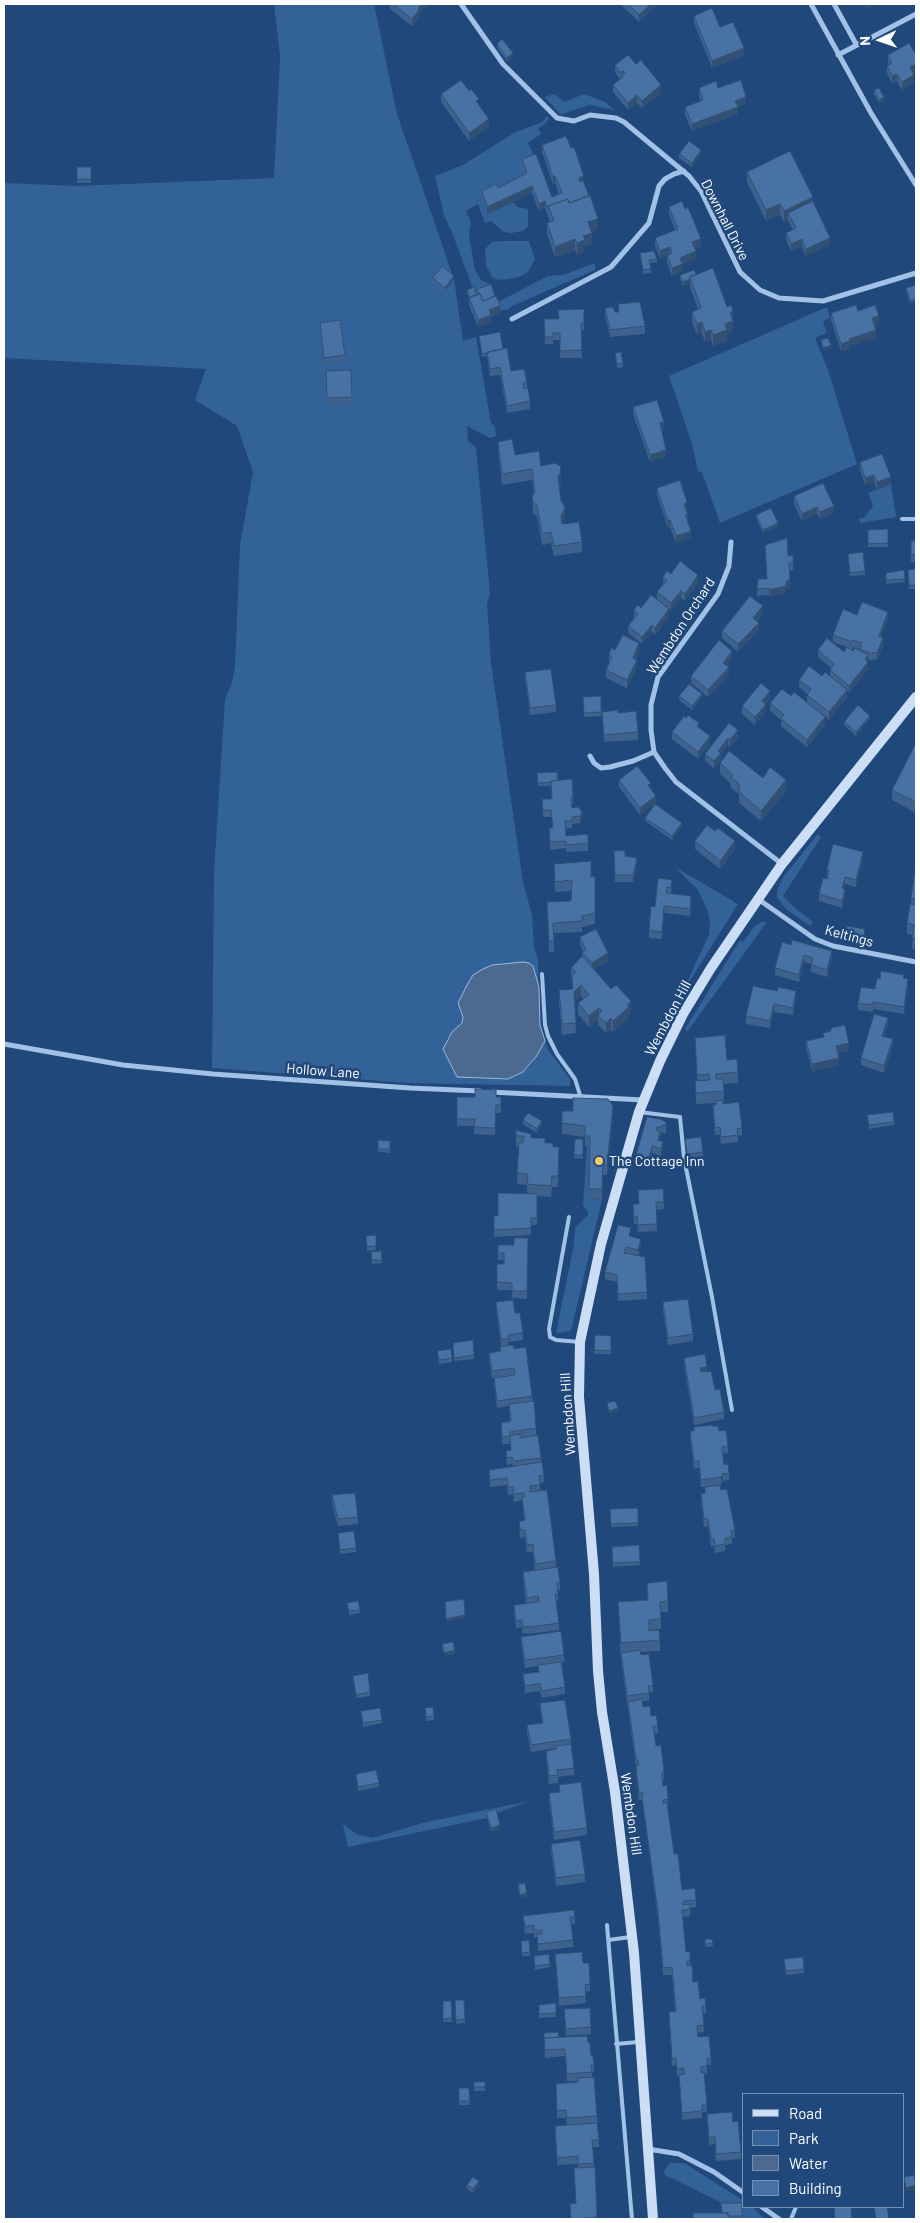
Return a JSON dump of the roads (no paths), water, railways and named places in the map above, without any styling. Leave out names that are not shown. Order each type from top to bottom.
[{"type":"main road","name":"Wembdon Hill","points":[[653,2219],[632,1937],[615,1792],[602,1712],[598,1671],[594,1574],[579,1397],[580,1342],[601,1244],[639,1112],[683,1014],[782,864],[916,697]]},
{"type":"street","name":"Downhall Drive","points":[[460,4],[503,64],[557,118],[574,121],[590,115],[616,118],[624,122],[684,172],[701,191],[740,272],[753,286],[769,296],[823,301],[916,273]]},
{"type":"street","points":[[811,4],[871,113],[916,185]]},
{"type":"street","points":[[834,4],[856,44]]},
{"type":"street","points":[[838,54],[916,14]]},
{"type":"street","name":"Downhall Drive","points":[[512,319],[611,267],[649,223],[658,186],[669,176],[684,172]]},
{"type":"street","name":"Wembdon Orchard","points":[[731,542],[729,566],[718,594],[658,677],[651,705],[651,730],[654,752],[676,782],[782,864]]},
{"type":"street","points":[[590,756],[594,764],[601,768],[633,762],[654,752]]},
{"type":"street","name":"Keltings","points":[[758,898],[815,939],[833,946],[916,962]]},
{"type":"street","name":"Hollow Lane","points":[[4,1044],[123,1065],[213,1074],[410,1088],[580,1095],[643,1100]]},
{"type":"street","points":[[648,2149],[679,2154],[714,2172],[742,2192]]},
{"type":"street","points":[[763,2208],[779,2219]]},
{"type":"lane","points":[[902,519],[916,519]]},
{"type":"lane","points":[[542,974],[545,1025],[548,1036],[557,1054],[575,1079],[580,1095]]},
{"type":"lane","points":[[639,1112],[680,1116],[684,1158],[732,1410]]},
{"type":"lane","points":[[569,1217],[549,1329],[550,1337],[556,1340],[580,1342]]},
{"type":"lane","points":[[607,1925],[632,2219]]},
{"type":"lane","points":[[608,1940],[632,1937]]},
{"type":"lane","points":[[616,2044],[640,2042]]},
{"type":"water","points":[[523,962],[533,966],[539,987],[540,1025],[545,1041],[536,1057],[523,1072],[508,1079],[457,1077],[443,1049],[452,1032],[462,1023],[463,1017],[458,1003],[467,985],[473,975],[492,965]]},
{"type":"place","name":"The Cottage Inn","points":[[599,1161]]}]
